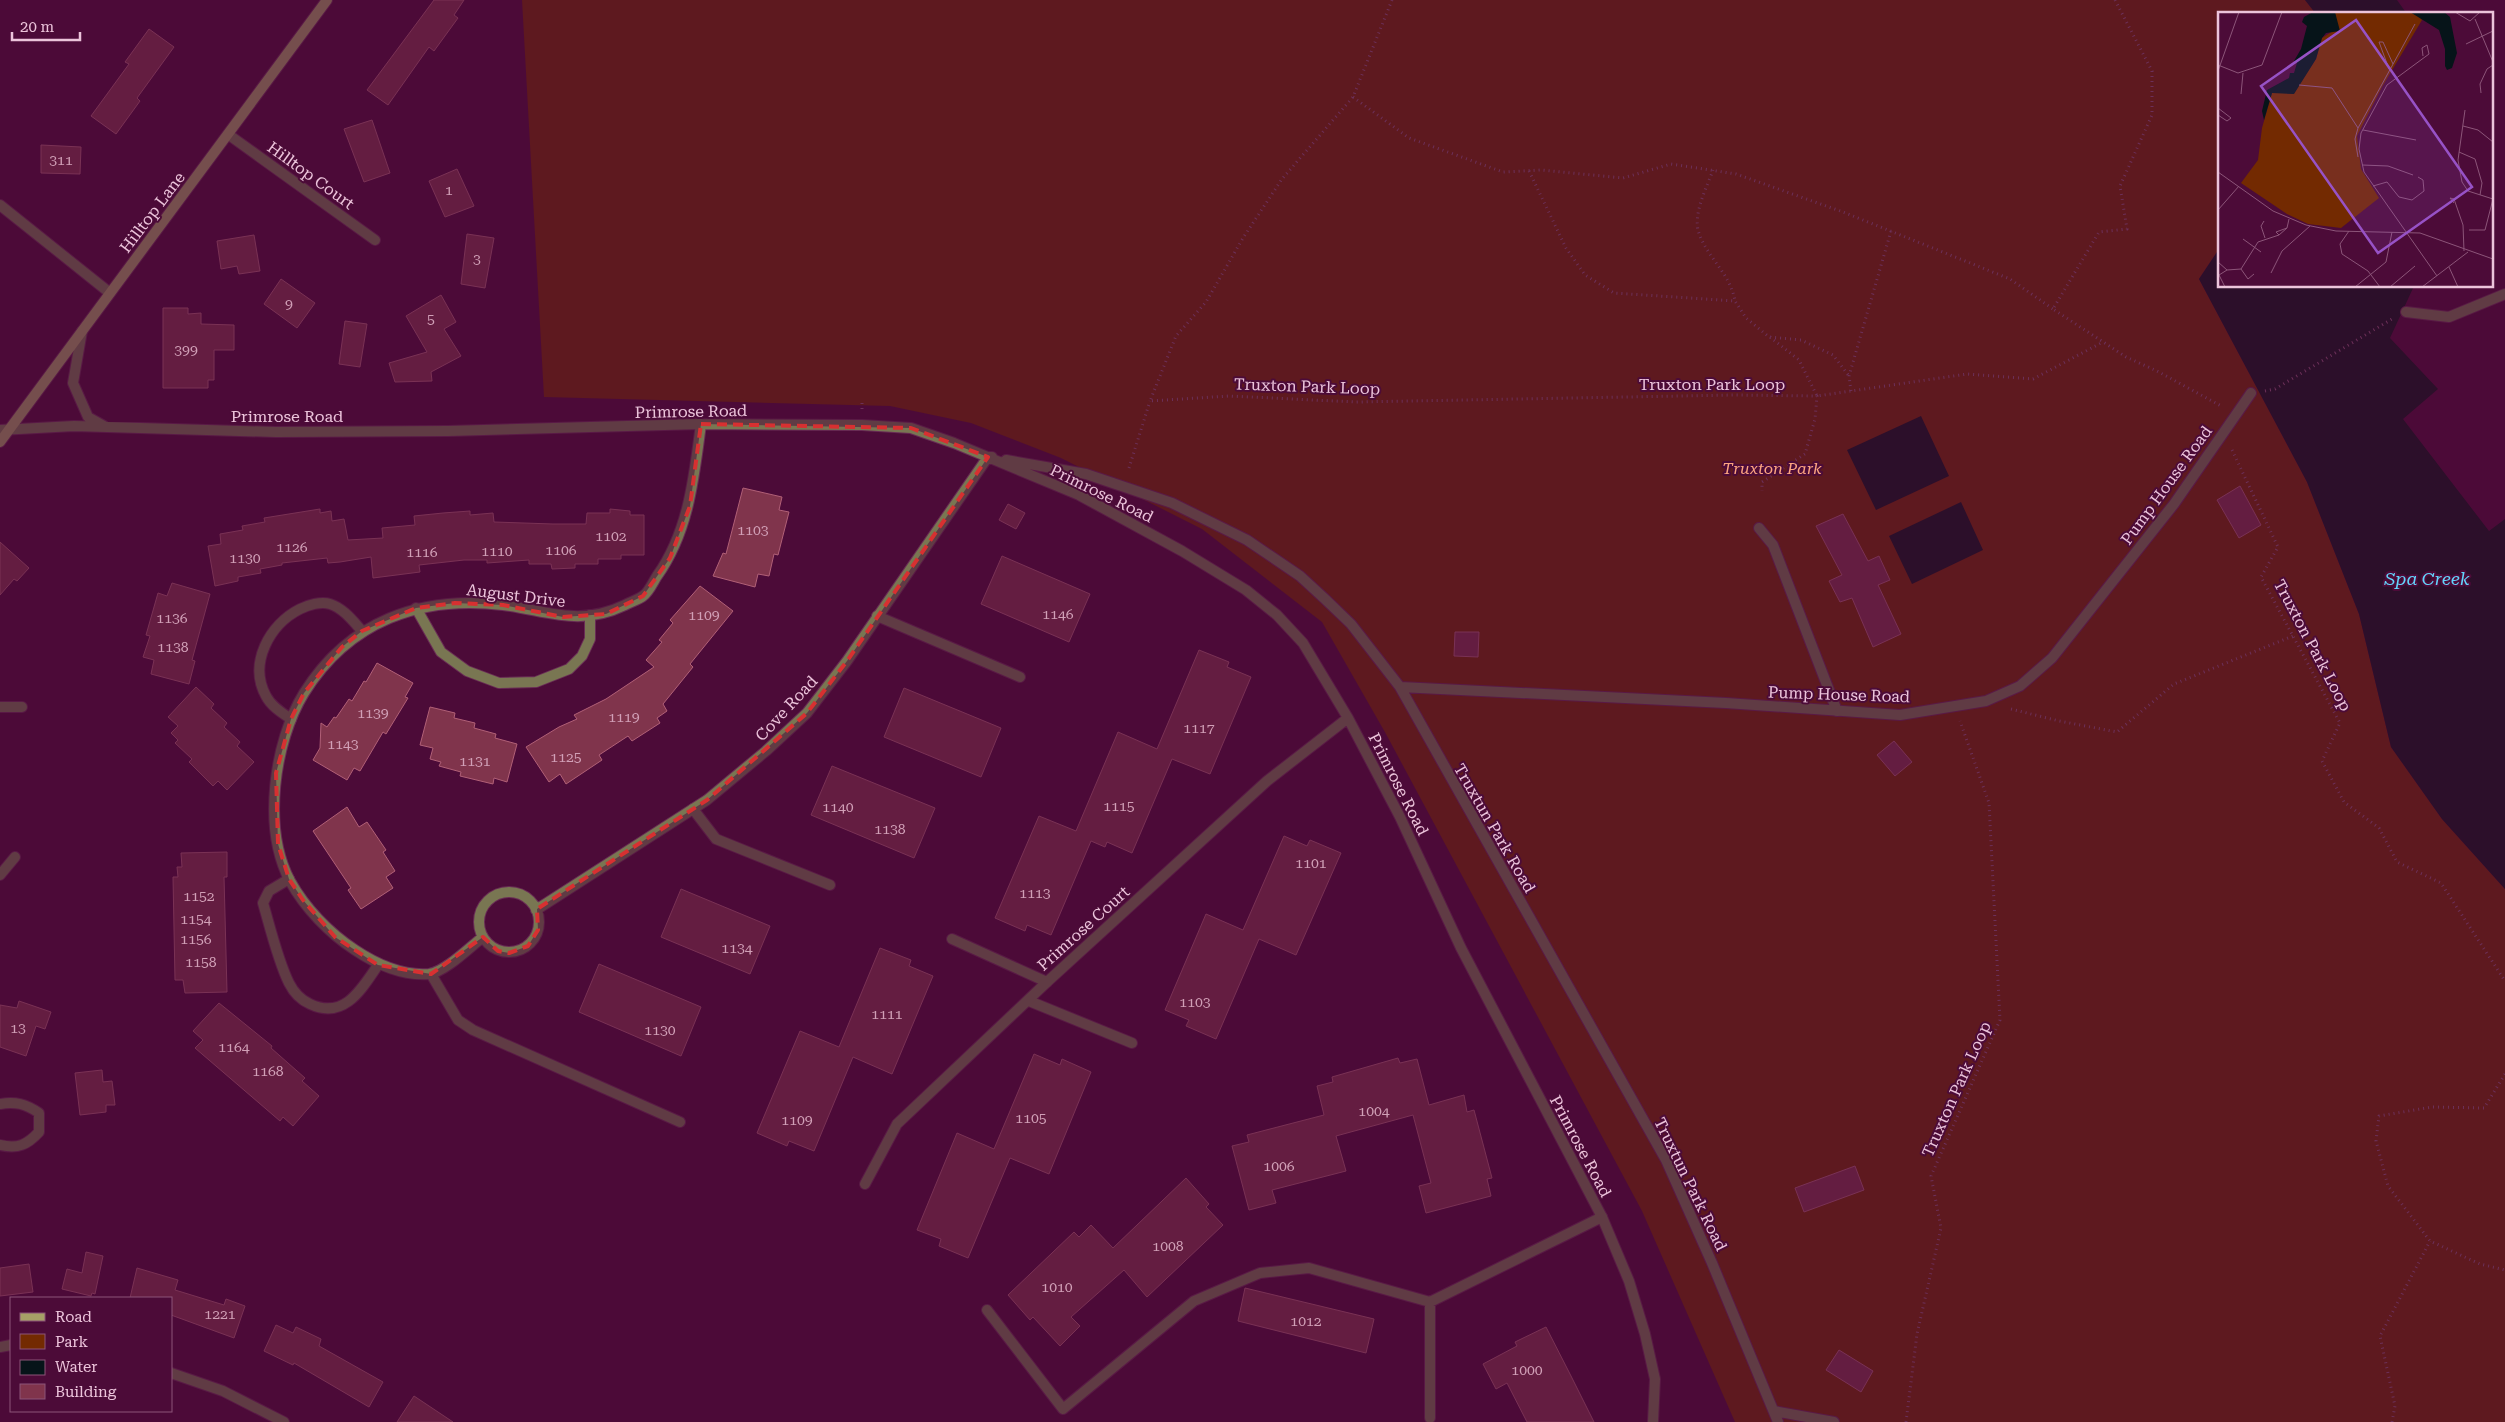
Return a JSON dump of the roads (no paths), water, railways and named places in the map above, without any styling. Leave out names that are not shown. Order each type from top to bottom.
[{"type":"street","name":"Hilltop Lane","points":[[0,442],[4,430],[110,294],[327,0]]},
{"type":"street","name":"Hilltop Court","points":[[229,135],[375,240]]},
{"type":"street","points":[[0,205],[110,294]]},
{"type":"street","points":[[2406,312],[2449,317],[2505,294]]},
{"type":"street","points":[[82,331],[73,383],[88,417],[107,428]]},
{"type":"street","name":"Pump House Road","points":[[1400,687],[1900,715],[1986,701],[2020,686],[2052,658],[2174,504],[2251,393]]},
{"type":"street","name":"Primrose Road","points":[[4,430],[74,426],[276,432],[439,431],[701,424],[862,425],[911,428],[988,457],[1079,495],[1182,551],[1246,590],[1277,615],[1303,643],[1348,718],[1400,817],[1461,948],[1602,1217],[1630,1281],[1655,1379],[1653,1422]]},
{"type":"street","name":"August Drive","points":[[431,974],[378,965],[336,937],[303,900],[289,879],[278,844],[274,800],[277,764],[291,720],[304,693],[342,647],[362,631],[416,608],[455,603],[503,605],[563,617],[606,614],[643,596],[670,558],[690,506],[701,424]]},
{"type":"street","name":"Cove Road","points":[[536,910],[707,800],[766,752],[807,712],[848,661],[877,616],[988,457]]},
{"type":"street","name":"Truxtun Park Road","points":[[988,457],[1086,474],[1172,503],[1247,540],[1300,576],[1351,624],[1400,687],[1666,1160],[1712,1263],[1742,1340],[1778,1422]]},
{"type":"street","points":[[1759,528],[1773,545],[1837,711]]},
{"type":"street","points":[[291,720],[280,712],[266,696],[260,679],[260,657],[271,632],[296,611],[309,605],[329,604],[348,615],[362,631]]},
{"type":"street","points":[[416,608],[441,652],[468,671],[499,683],[536,682],[569,669],[582,656],[590,639],[590,615]]},
{"type":"street","points":[[877,616],[1020,677]]},
{"type":"street","points":[[0,708],[22,707]]},
{"type":"street","name":"Primrose Court","points":[[865,1184],[897,1124],[1047,982],[1267,781],[1348,718]]},
{"type":"street","points":[[693,809],[716,839],[830,884]]},
{"type":"street","points":[[0,875],[15,857]]},
{"type":"street","points":[[289,879],[269,891],[263,902],[289,984],[301,1000],[323,1010],[341,1008],[362,988],[378,965]]},
{"type":"street","points":[[517,893],[526,897],[536,910],[539,921],[538,930],[534,939],[523,949],[509,953],[498,951],[483,937],[479,917],[490,900],[498,894],[517,893]]},
{"type":"street","points":[[483,937],[445,967],[431,974],[458,1020],[473,1030],[680,1122]]},
{"type":"street","points":[[952,939],[1047,982]]},
{"type":"street","points":[[1029,1001],[1132,1043]]},
{"type":"street","points":[[0,1104],[10,1102],[27,1105],[39,1113],[39,1132],[28,1144],[12,1148],[0,1145]]},
{"type":"street","points":[[987,1310],[1063,1409],[1194,1301],[1260,1274],[1309,1268],[1430,1302],[1602,1217]]},
{"type":"street","points":[[1430,1302],[1430,1418]]},
{"type":"street","points":[[172,1373],[223,1391],[284,1422]]},
{"type":"street","points":[[1774,1411],[1834,1422]]},
{"type":"water","points":[[2305,0],[2397,0],[2406,12],[2314,12]]},
{"type":"water","name":"Spa Creek","points":[[2218,250],[2218,288],[2413,288],[2390,338],[2438,389],[2403,419],[2489,531],[2505,519],[2505,889],[2442,819],[2391,747],[2359,614],[2307,482],[2199,279]]},
{"type":"water","points":[[1921,416],[1949,476],[1876,510],[1847,450]]},
{"type":"water","points":[[1961,502],[1983,550],[1912,584],[1889,536]]},
{"type":"park label","name":"Truxton Park","points":[[1772,468]]}]
